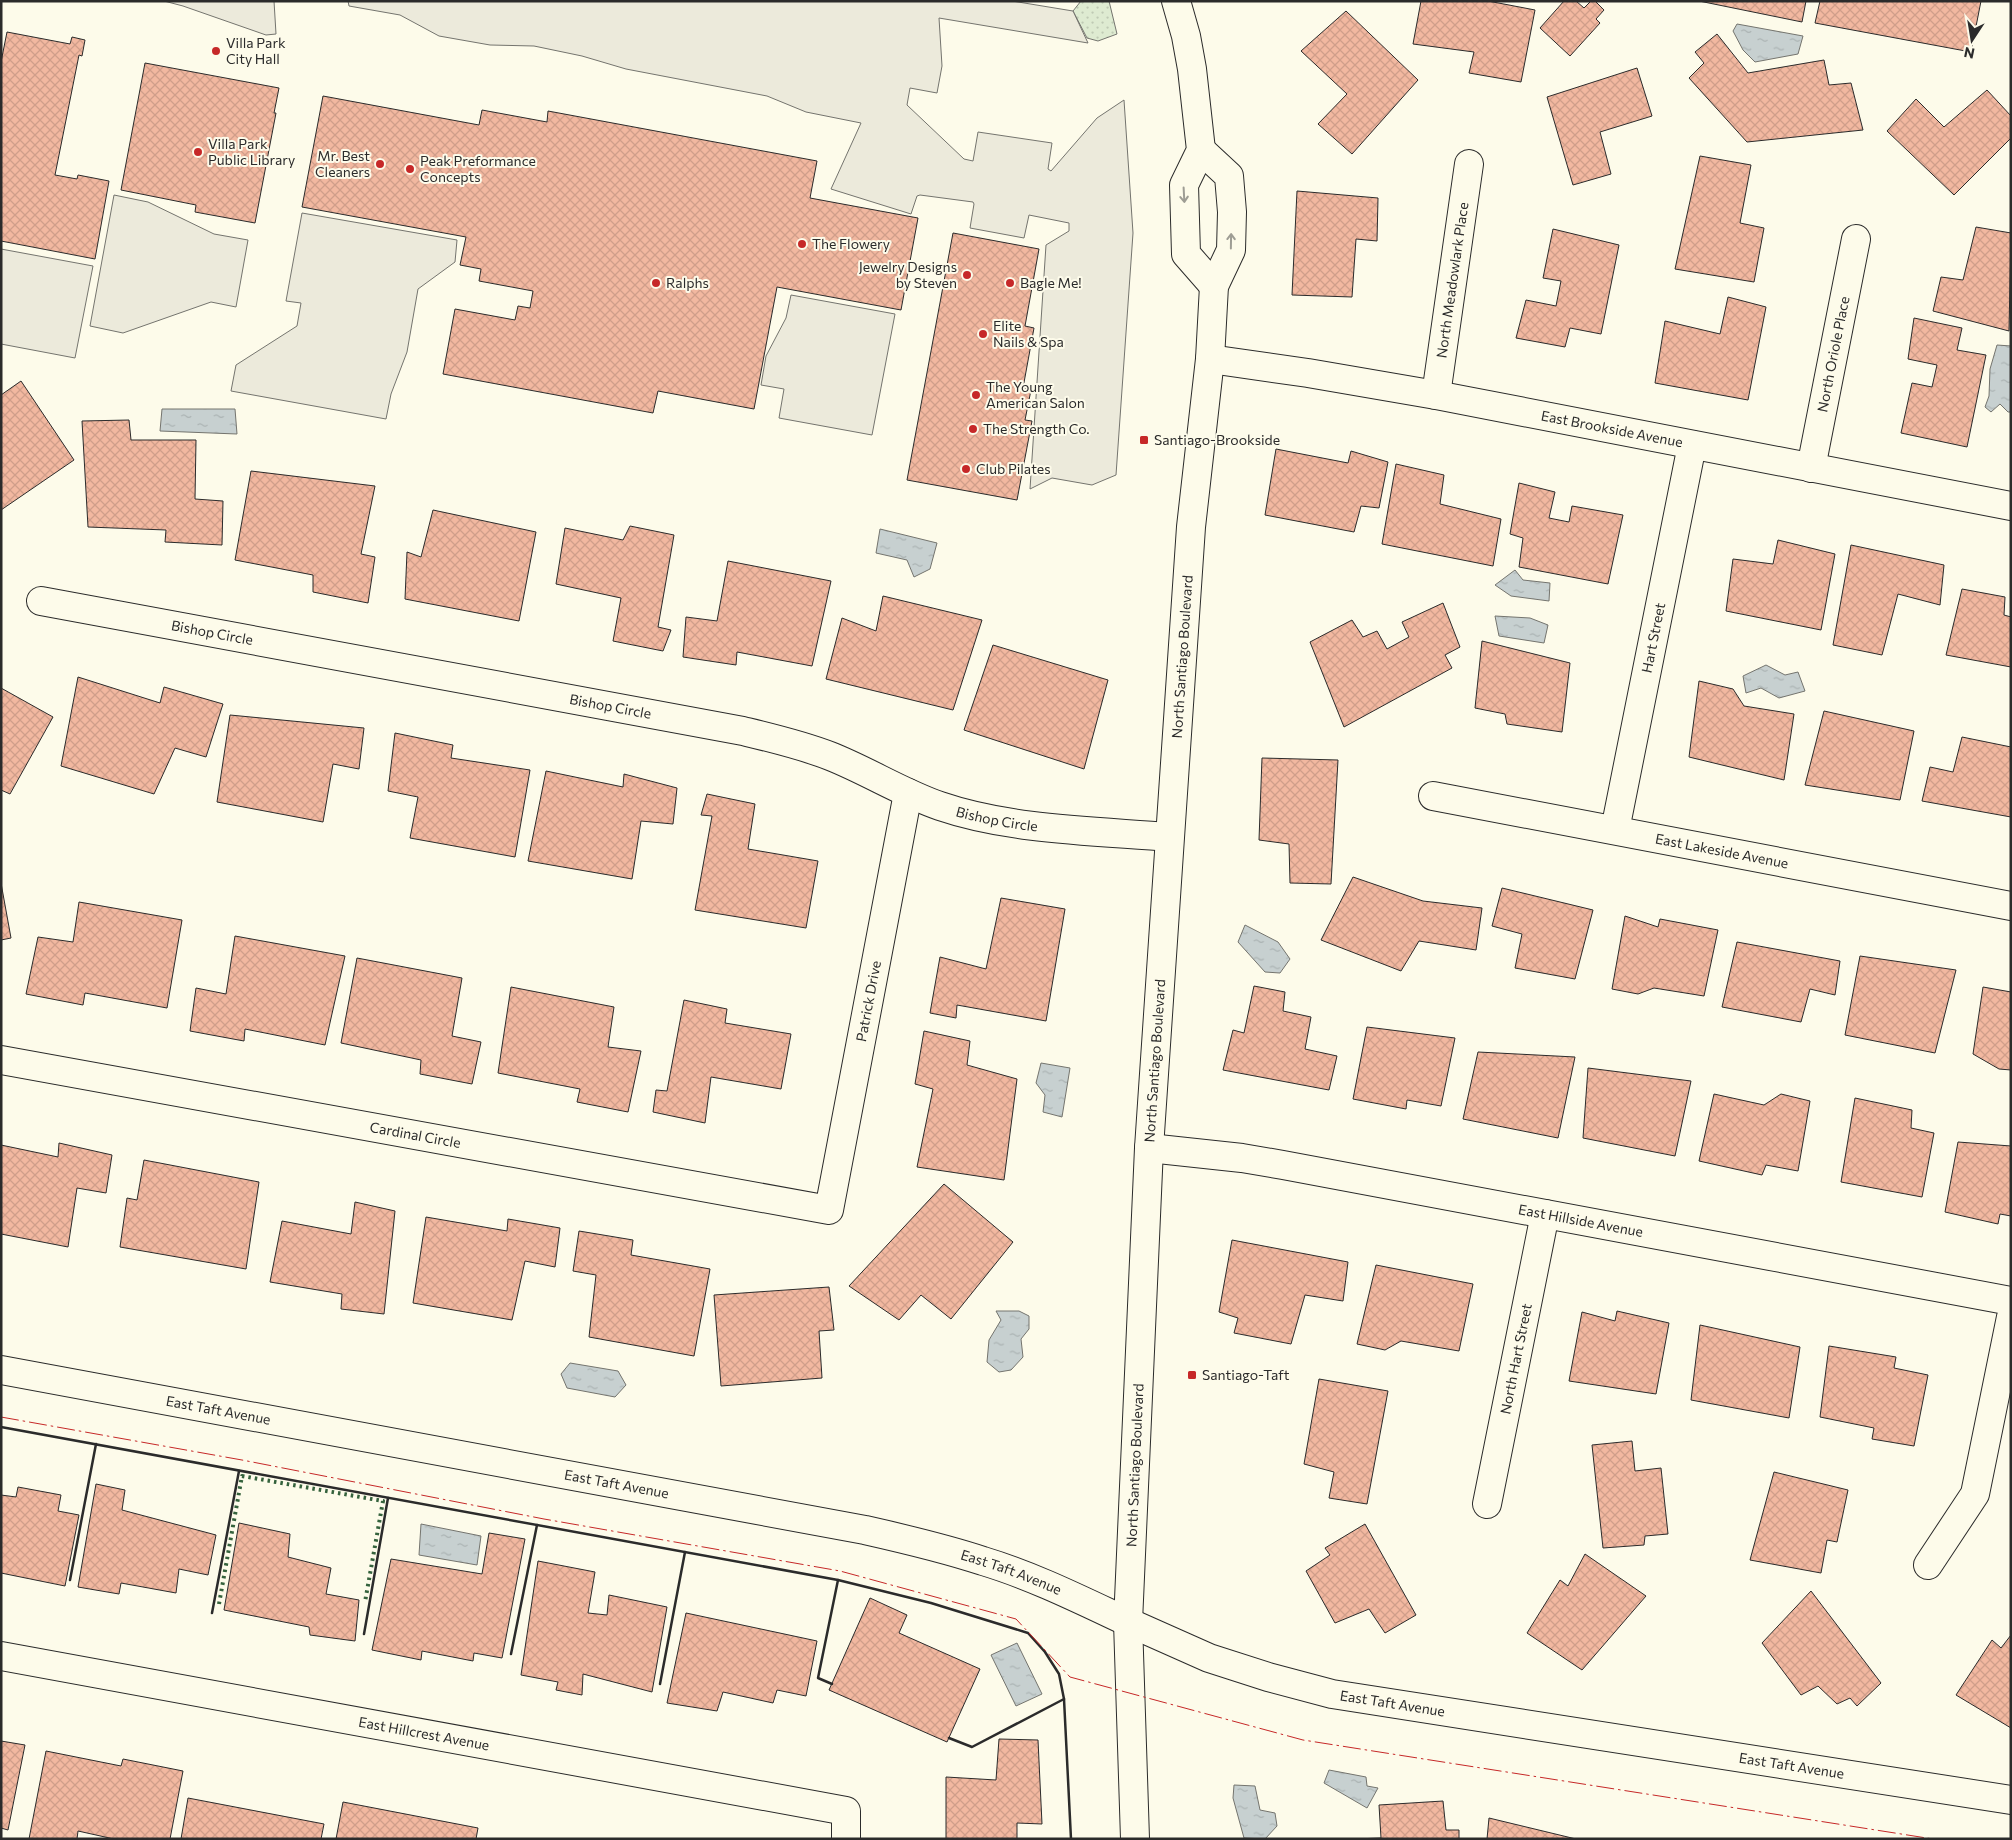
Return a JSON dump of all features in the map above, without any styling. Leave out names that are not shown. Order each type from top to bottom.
[{"type":"street","points":[[1176,1],[1186,36],[1192,69],[1201,150],[1184,186],[1186,254],[1214,286]]},
{"type":"street","name":"North Santiago Boulevard","points":[[1135,1839],[1128,1622],[1149,1148],[1191,527],[1210,359],[1214,286],[1231,250],[1232,212],[1229,176],[1201,150]]},
{"type":"street","name":"North Meadowlark Place","points":[[1436,396],[1469,164]]},
{"type":"street","name":"North Oriole Place","points":[[1811,468],[1856,239]]},
{"type":"street","name":"East Brookside Avenue","points":[[1210,359],[1264,366],[1436,396],[2011,506]]},
{"type":"street","name":"Hart Street","points":[[1615,830],[1692,445]]},
{"type":"street","name":"Bishop Circle","points":[[40,601],[743,731],[789,742],[830,756],[908,793],[941,806],[976,816],[1012,823],[1169,838]]},
{"type":"street","name":"Patrick Drive","points":[[829,1210],[908,793]]},
{"type":"street","name":"East Lakeside Avenue","points":[[1433,796],[2011,906]]},
{"type":"street","name":"Cardinal Circle","points":[[1,1060],[829,1210]]},
{"type":"street","name":"East Hillside Avenue","points":[[1149,1148],[1250,1159],[2011,1301]]},
{"type":"street","name":"North Hart Street","points":[[1487,1504],[1545,1214]]},
{"type":"street","points":[[1928,1565],[1975,1494],[2011,1317]]},
{"type":"street","name":"East Taft Avenue","points":[[1,1370],[818,1521],[919,1542],[985,1561],[1047,1586],[1209,1658],[1268,1677],[1332,1694],[2011,1800]]},
{"type":"street","name":"East Hillcrest Avenue","points":[[1,1656],[846,1811],[846,1839]]},
{"type":"green space","points":[[1081,1],[1109,1],[1117,34],[1098,41],[1087,38],[1073,11]]},
{"type":"shaded area","points":[[164,1],[274,1],[276,34],[266,35]]},
{"type":"shaded area","points":[[348,1],[1012,1],[1073,11],[1088,43],[939,18],[942,66],[937,93],[910,88],[907,105],[964,159],[973,161],[978,132],[1052,143],[1048,169],[1051,171],[1097,118],[1124,100],[1133,233],[1116,475],[1092,485],[1052,478],[1030,489],[1046,245],[1069,231],[1069,223],[1029,215],[1024,238],[970,228],[973,202],[920,195],[917,196],[911,214],[831,189],[861,123],[806,112],[767,96],[626,69],[582,56],[534,46],[490,45],[439,36],[400,15],[349,6]]},
{"type":"shaded area","points":[[114,195],[148,202],[214,234],[248,240],[236,307],[211,302],[123,333],[90,326]]},
{"type":"shaded area","points":[[302,213],[457,240],[455,262],[418,289],[407,352],[391,394],[386,419],[231,391],[236,365],[297,326],[301,303],[286,301]]},
{"type":"shaded area","points":[[1,249],[93,266],[75,358],[1,344]]},
{"type":"shaded area","points":[[791,295],[895,314],[872,435],[779,418],[784,389],[761,385],[766,356],[786,318]]},
{"type":"water","points":[[1737,24],[1803,36],[1798,54],[1755,62],[1743,50],[1733,31]]},
{"type":"water","points":[[1997,345],[2011,346],[2011,412],[2008,412],[2000,404],[1991,412],[1985,407],[1989,396],[1990,369]]},
{"type":"water","points":[[162,409],[235,409],[237,434],[160,431]]},
{"type":"water","points":[[880,529],[937,543],[930,569],[914,577],[907,560],[876,553]]},
{"type":"water","points":[[1515,570],[1523,580],[1550,583],[1549,601],[1511,596],[1495,585]]},
{"type":"water","points":[[1495,616],[1530,618],[1548,625],[1544,643],[1499,636]]},
{"type":"water","points":[[1766,665],[1785,675],[1798,672],[1805,691],[1779,698],[1761,688],[1746,693],[1743,676]]},
{"type":"water","points":[[1245,925],[1278,942],[1290,959],[1280,973],[1265,972],[1238,942]]},
{"type":"water","points":[[1041,1063],[1070,1068],[1062,1117],[1043,1112],[1045,1095],[1036,1083]]},
{"type":"water","points":[[996,1311],[1019,1311],[1029,1316],[1029,1329],[1021,1339],[1023,1357],[1011,1370],[999,1372],[987,1362],[989,1340],[1001,1320]]},
{"type":"water","points":[[570,1363],[618,1371],[626,1385],[615,1397],[567,1388],[561,1374]]},
{"type":"water","points":[[421,1524],[481,1536],[477,1565],[419,1555]]},
{"type":"water","points":[[1017,1643],[1042,1694],[1016,1706],[991,1655]]},
{"type":"water","points":[[1329,1770],[1366,1777],[1367,1786],[1378,1788],[1367,1808],[1324,1783]]},
{"type":"water","points":[[1234,1785],[1255,1786],[1260,1810],[1275,1813],[1277,1826],[1265,1839],[1244,1838],[1233,1798]]},
{"type":"building","points":[[1421,1],[1488,1],[1535,10],[1521,82],[1469,73],[1474,52],[1413,44]]},
{"type":"building","points":[[1564,1],[1576,1],[1584,8],[1591,1],[1595,1],[1604,10],[1596,19],[1600,23],[1570,56],[1540,28]]},
{"type":"building","points":[[1699,1],[1806,1],[1802,22]]},
{"type":"building","points":[[1820,1],[1981,1],[1971,52],[1815,23]]},
{"type":"building","points":[[1346,11],[1418,80],[1352,154],[1318,124],[1347,94],[1301,51]]},
{"type":"building","points":[[7,32],[70,44],[72,37],[85,40],[82,56],[79,55],[55,175],[77,179],[78,175],[109,181],[95,259],[1,241],[1,62]]},
{"type":"building","points":[[1717,34],[1748,73],[1824,60],[1829,85],[1851,83],[1863,130],[1747,142],[1689,78],[1704,63],[1695,52]]},
{"type":"building","name":"Villa Park Public Library","points":[[145,63],[279,88],[255,223],[195,212],[196,205],[121,190]]},
{"type":"building","points":[[1637,68],[1652,116],[1600,132],[1611,174],[1573,185],[1547,97]]},
{"type":"building","points":[[1987,90],[2011,116],[2011,138],[1954,195],[1887,131],[1916,99],[1944,127]]},
{"type":"building","points":[[323,96],[479,125],[482,110],[547,122],[548,111],[817,161],[810,198],[918,218],[901,310],[777,287],[754,409],[658,391],[653,413],[443,374],[455,309],[515,320],[518,306],[530,308],[533,291],[479,281],[481,269],[460,265],[466,237],[302,207]]},
{"type":"building","points":[[1700,156],[1751,165],[1740,223],[1764,228],[1754,282],[1675,269]]},
{"type":"building","points":[[1297,191],[1378,198],[1377,241],[1356,239],[1352,297],[1292,295]]},
{"type":"building","points":[[1976,227],[2011,233],[2009,331],[1933,311],[1941,277],[1963,280]]},
{"type":"building","points":[[1553,229],[1619,245],[1601,334],[1570,328],[1565,347],[1516,338],[1526,300],[1556,306],[1561,281],[1543,278]]},
{"type":"building","points":[[953,233],[1039,249],[1025,326],[1034,328],[1023,388],[1031,390],[1025,420],[1032,421],[1017,500],[907,480]]},
{"type":"building","points":[[1728,297],[1766,307],[1748,400],[1655,383],[1665,321],[1720,334]]},
{"type":"building","points":[[1914,318],[1962,328],[1957,350],[1986,355],[1967,447],[1901,433],[1912,383],[1932,387],[1937,365],[1908,359]]},
{"type":"building","points":[[21,381],[74,460],[1,510],[1,395]]},
{"type":"building","points":[[129,420],[131,440],[196,440],[195,499],[223,501],[222,545],[165,542],[166,530],[88,527],[82,421]]},
{"type":"building","points":[[1276,449],[1348,463],[1351,451],[1388,462],[1379,508],[1361,506],[1354,532],[1265,515]]},
{"type":"building","points":[[1396,464],[1444,475],[1440,504],[1501,519],[1493,566],[1382,544]]},
{"type":"building","points":[[251,471],[375,486],[361,554],[375,557],[368,603],[313,592],[313,575],[235,560]]},
{"type":"building","points":[[1519,483],[1555,492],[1549,518],[1569,522],[1572,506],[1623,515],[1608,584],[1519,567],[1523,538],[1510,534]]},
{"type":"building","points":[[433,510],[536,532],[519,621],[405,599],[407,552],[421,557]]},
{"type":"building","points":[[630,526],[674,535],[658,627],[671,630],[663,651],[613,641],[621,598],[556,584],[565,528],[623,540]]},
{"type":"building","points":[[1778,540],[1835,554],[1821,630],[1726,611],[1733,559],[1773,564]]},
{"type":"building","points":[[1851,545],[1944,565],[1940,605],[1898,594],[1882,655],[1833,645]]},
{"type":"building","points":[[728,561],[831,581],[812,666],[737,652],[736,665],[683,657],[686,617],[717,621]]},
{"type":"building","points":[[1962,589],[2005,597],[2004,615],[2011,617],[2011,667],[1946,655]]},
{"type":"building","points":[[883,596],[982,620],[953,710],[826,679],[842,618],[876,631]]},
{"type":"building","points":[[1443,603],[1460,647],[1445,655],[1452,668],[1344,727],[1310,642],[1352,620],[1363,637],[1377,631],[1387,649],[1409,637],[1402,622]]},
{"type":"building","points":[[1482,641],[1570,663],[1562,732],[1507,724],[1505,714],[1475,708]]},
{"type":"building","points":[[993,645],[1108,680],[1084,769],[964,730]]},
{"type":"building","points":[[78,677],[160,703],[164,687],[223,704],[206,757],[175,748],[154,794],[61,766]]},
{"type":"building","points":[[1699,681],[1733,689],[1744,706],[1794,714],[1784,780],[1689,757]]},
{"type":"building","points":[[1,688],[53,717],[10,794],[1,790]]},
{"type":"building","points":[[1824,711],[1914,731],[1900,800],[1805,785]]},
{"type":"building","points":[[230,715],[364,728],[359,769],[333,764],[323,822],[217,802]]},
{"type":"building","points":[[395,733],[453,745],[451,758],[530,770],[515,857],[410,838],[418,797],[388,791]]},
{"type":"building","points":[[1962,737],[2011,747],[2011,817],[1922,801],[1930,767],[1953,772]]},
{"type":"building","points":[[1262,758],[1338,760],[1331,884],[1290,883],[1289,844],[1259,840]]},
{"type":"building","points":[[546,771],[623,787],[624,774],[677,788],[673,824],[641,821],[632,879],[528,861]]},
{"type":"building","points":[[707,794],[755,804],[748,849],[818,861],[806,928],[695,910],[712,816],[701,815]]},
{"type":"building","points":[[1353,877],[1423,901],[1482,908],[1476,950],[1419,941],[1401,971],[1321,940]]},
{"type":"building","points":[[1,883],[11,938],[1,940]]},
{"type":"building","points":[[1502,888],[1593,910],[1575,979],[1515,968],[1522,934],[1492,926]]},
{"type":"building","points":[[1001,898],[1065,909],[1046,1021],[957,1005],[956,1018],[930,1013],[940,957],[986,969]]},
{"type":"building","points":[[79,902],[182,920],[167,1008],[85,993],[83,1005],[26,994],[38,937],[73,942]]},
{"type":"building","points":[[1625,916],[1658,927],[1660,919],[1718,930],[1704,996],[1654,988],[1638,994],[1612,989]]},
{"type":"building","points":[[235,936],[345,956],[325,1045],[245,1029],[244,1041],[190,1031],[196,988],[226,994]]},
{"type":"building","points":[[1737,942],[1840,961],[1835,995],[1810,989],[1801,1022],[1722,1007]]},
{"type":"building","points":[[1860,956],[1956,970],[1935,1053],[1845,1035]]},
{"type":"building","points":[[357,958],[462,978],[452,1036],[481,1042],[472,1084],[420,1074],[421,1060],[341,1043]]},
{"type":"building","points":[[1254,986],[1285,992],[1283,1011],[1311,1017],[1305,1049],[1337,1056],[1329,1090],[1223,1070],[1233,1030],[1244,1033]]},
{"type":"building","points":[[511,987],[614,1007],[608,1047],[641,1051],[628,1112],[577,1102],[580,1089],[498,1073]]},
{"type":"building","points":[[1983,987],[2011,992],[2011,1070],[1999,1069],[1973,1054]]},
{"type":"building","points":[[684,1000],[727,1009],[725,1023],[791,1034],[781,1089],[711,1077],[705,1123],[653,1112],[656,1090],[667,1091]]},
{"type":"building","points":[[1367,1027],[1455,1038],[1441,1106],[1407,1100],[1406,1109],[1353,1099]]},
{"type":"building","points":[[924,1031],[970,1041],[967,1065],[1017,1079],[1004,1180],[917,1167],[933,1089],[915,1084]]},
{"type":"building","points":[[1478,1052],[1575,1057],[1558,1138],[1463,1119]]},
{"type":"building","points":[[1588,1068],[1691,1081],[1675,1156],[1583,1138]]},
{"type":"building","points":[[1714,1094],[1764,1105],[1781,1094],[1810,1101],[1798,1171],[1766,1165],[1762,1175],[1699,1161]]},
{"type":"building","points":[[1855,1098],[1912,1110],[1911,1128],[1934,1133],[1922,1197],[1841,1182]]},
{"type":"building","points":[[1958,1142],[2011,1146],[2011,1216],[2000,1214],[1998,1224],[1945,1212]]},
{"type":"building","points":[[59,1143],[112,1155],[106,1193],[77,1188],[68,1247],[1,1234],[1,1145],[58,1157]]},
{"type":"building","points":[[144,1160],[259,1182],[246,1269],[120,1247],[127,1198],[137,1200]]},
{"type":"building","points":[[944,1184],[1013,1242],[951,1319],[921,1295],[899,1320],[849,1286]]},
{"type":"building","points":[[355,1202],[395,1211],[384,1314],[341,1309],[342,1294],[270,1282],[282,1221],[351,1234]]},
{"type":"building","points":[[426,1217],[507,1231],[508,1219],[560,1228],[555,1267],[525,1261],[512,1320],[413,1303]]},
{"type":"building","points":[[579,1231],[633,1240],[631,1255],[710,1269],[694,1356],[589,1337],[596,1275],[573,1271]]},
{"type":"building","points":[[1232,1240],[1348,1262],[1343,1301],[1305,1295],[1291,1344],[1234,1333],[1238,1318],[1219,1312]]},
{"type":"building","points":[[1376,1265],[1473,1284],[1459,1351],[1401,1341],[1385,1350],[1357,1344]]},
{"type":"building","points":[[829,1287],[834,1330],[819,1331],[822,1378],[721,1386],[714,1295]]},
{"type":"building","points":[[1617,1311],[1669,1323],[1656,1394],[1569,1381],[1582,1312],[1615,1321]]},
{"type":"building","points":[[1700,1325],[1800,1347],[1789,1418],[1691,1400]]},
{"type":"building","points":[[1829,1346],[1896,1357],[1894,1368],[1928,1375],[1914,1446],[1872,1439],[1874,1428],[1820,1417]]},
{"type":"building","points":[[1319,1379],[1388,1391],[1367,1504],[1329,1498],[1334,1472],[1304,1464]]},
{"type":"building","points":[[1632,1441],[1635,1471],[1661,1468],[1668,1534],[1645,1536],[1644,1545],[1603,1548],[1592,1445]]},
{"type":"building","points":[[1774,1472],[1848,1490],[1837,1542],[1827,1540],[1821,1573],[1750,1560]]},
{"type":"building","points":[[96,1484],[125,1490],[122,1510],[216,1535],[208,1575],[179,1569],[176,1593],[121,1583],[119,1594],[78,1587]]},
{"type":"building","points":[[18,1487],[61,1495],[58,1511],[79,1515],[65,1586],[1,1573],[1,1495],[16,1497]]},
{"type":"building","points":[[239,1523],[290,1534],[288,1557],[331,1568],[326,1594],[359,1600],[355,1641],[310,1635],[309,1627],[224,1610]]},
{"type":"building","points":[[1365,1524],[1416,1615],[1385,1633],[1369,1609],[1335,1623],[1306,1571],[1330,1555],[1325,1548]]},
{"type":"building","points":[[489,1533],[525,1539],[502,1658],[474,1653],[473,1661],[422,1651],[421,1660],[372,1650],[391,1559],[482,1574]]},
{"type":"building","points":[[1585,1554],[1646,1596],[1582,1670],[1527,1633],[1560,1580],[1568,1586]]},
{"type":"building","points":[[538,1561],[595,1572],[588,1613],[607,1615],[609,1595],[667,1607],[652,1692],[583,1674],[582,1695],[556,1690],[558,1682],[521,1675]]},
{"type":"building","points":[[1811,1591],[1881,1683],[1857,1706],[1850,1698],[1837,1704],[1818,1686],[1801,1695],[1762,1643]]},
{"type":"building","points":[[870,1598],[907,1615],[899,1633],[980,1669],[947,1742],[829,1690]]},
{"type":"building","points":[[686,1613],[817,1641],[806,1696],[777,1690],[773,1703],[723,1692],[717,1711],[667,1703]]},
{"type":"building","points":[[2011,1635],[2011,1728],[1956,1695],[1992,1640],[2001,1648]]},
{"type":"building","points":[[999,1739],[1038,1740],[1042,1824],[1017,1823],[1017,1839],[946,1839],[946,1777],[996,1780]]},
{"type":"building","points":[[1,1741],[25,1745],[8,1830],[1,1828]]},
{"type":"building","points":[[46,1751],[121,1766],[123,1759],[183,1771],[170,1839],[114,1839],[78,1831],[77,1839],[29,1839]]},
{"type":"building","points":[[188,1798],[324,1824],[321,1839],[181,1839]]},
{"type":"building","points":[[1443,1801],[1446,1830],[1459,1830],[1459,1839],[1354,1839],[1381,1838],[1379,1805]]},
{"type":"building","points":[[343,1802],[478,1828],[476,1839],[336,1839]]},
{"type":"building","points":[[1489,1818],[1576,1839],[1487,1839]]},
{"type":"hedge","points":[[219,1604],[242,1476],[383,1501],[365,1602]]},
{"type":"wall","points":[[1,1427],[838,1580],[931,1603],[1028,1633],[1045,1652],[1059,1674],[1064,1699],[1071,1839]]},
{"type":"wall","points":[[70,1580],[96,1444]]},
{"type":"wall","points":[[212,1613],[239,1471]]},
{"type":"wall","points":[[364,1634],[388,1498]]},
{"type":"wall","points":[[511,1654],[537,1525]]},
{"type":"wall","points":[[660,1684],[685,1552]]},
{"type":"wall","points":[[832,1684],[818,1678],[838,1580]]},
{"type":"wall","points":[[949,1738],[972,1747],[1064,1699]]},
{"type":"power","points":[[1,1417],[242,1460],[544,1519],[840,1571],[1016,1619],[1070,1677],[1303,1740],[1933,1839]]},
{"type":"place","name":"Villa Park City Hall","points":[[216,51]]},
{"type":"place","name":"Villa Park Public Library","points":[[198,152]]},
{"type":"place","name":"Mr. Best Cleaners","points":[[380,164]]},
{"type":"place","name":"Peak Preformance Concepts","points":[[410,169]]},
{"type":"place","name":"The Flowery","points":[[802,244]]},
{"type":"place","name":"Jewelry Designs by Steven","points":[[967,275]]},
{"type":"place","name":"Ralphs","points":[[656,283]]},
{"type":"place","name":"Bagle Me!","points":[[1010,283]]},
{"type":"place","name":"Elite Nails & Spa","points":[[983,334]]},
{"type":"place","name":"The Young American Salon","points":[[976,395]]},
{"type":"place","name":"The Strength Co.","points":[[973,429]]},
{"type":"place","name":"Santiago-Brookside","points":[[1144,440]]},
{"type":"place","name":"Club Pilates","points":[[966,469]]},
{"type":"place","name":"Santiago-Taft","points":[[1192,1375]]}]
